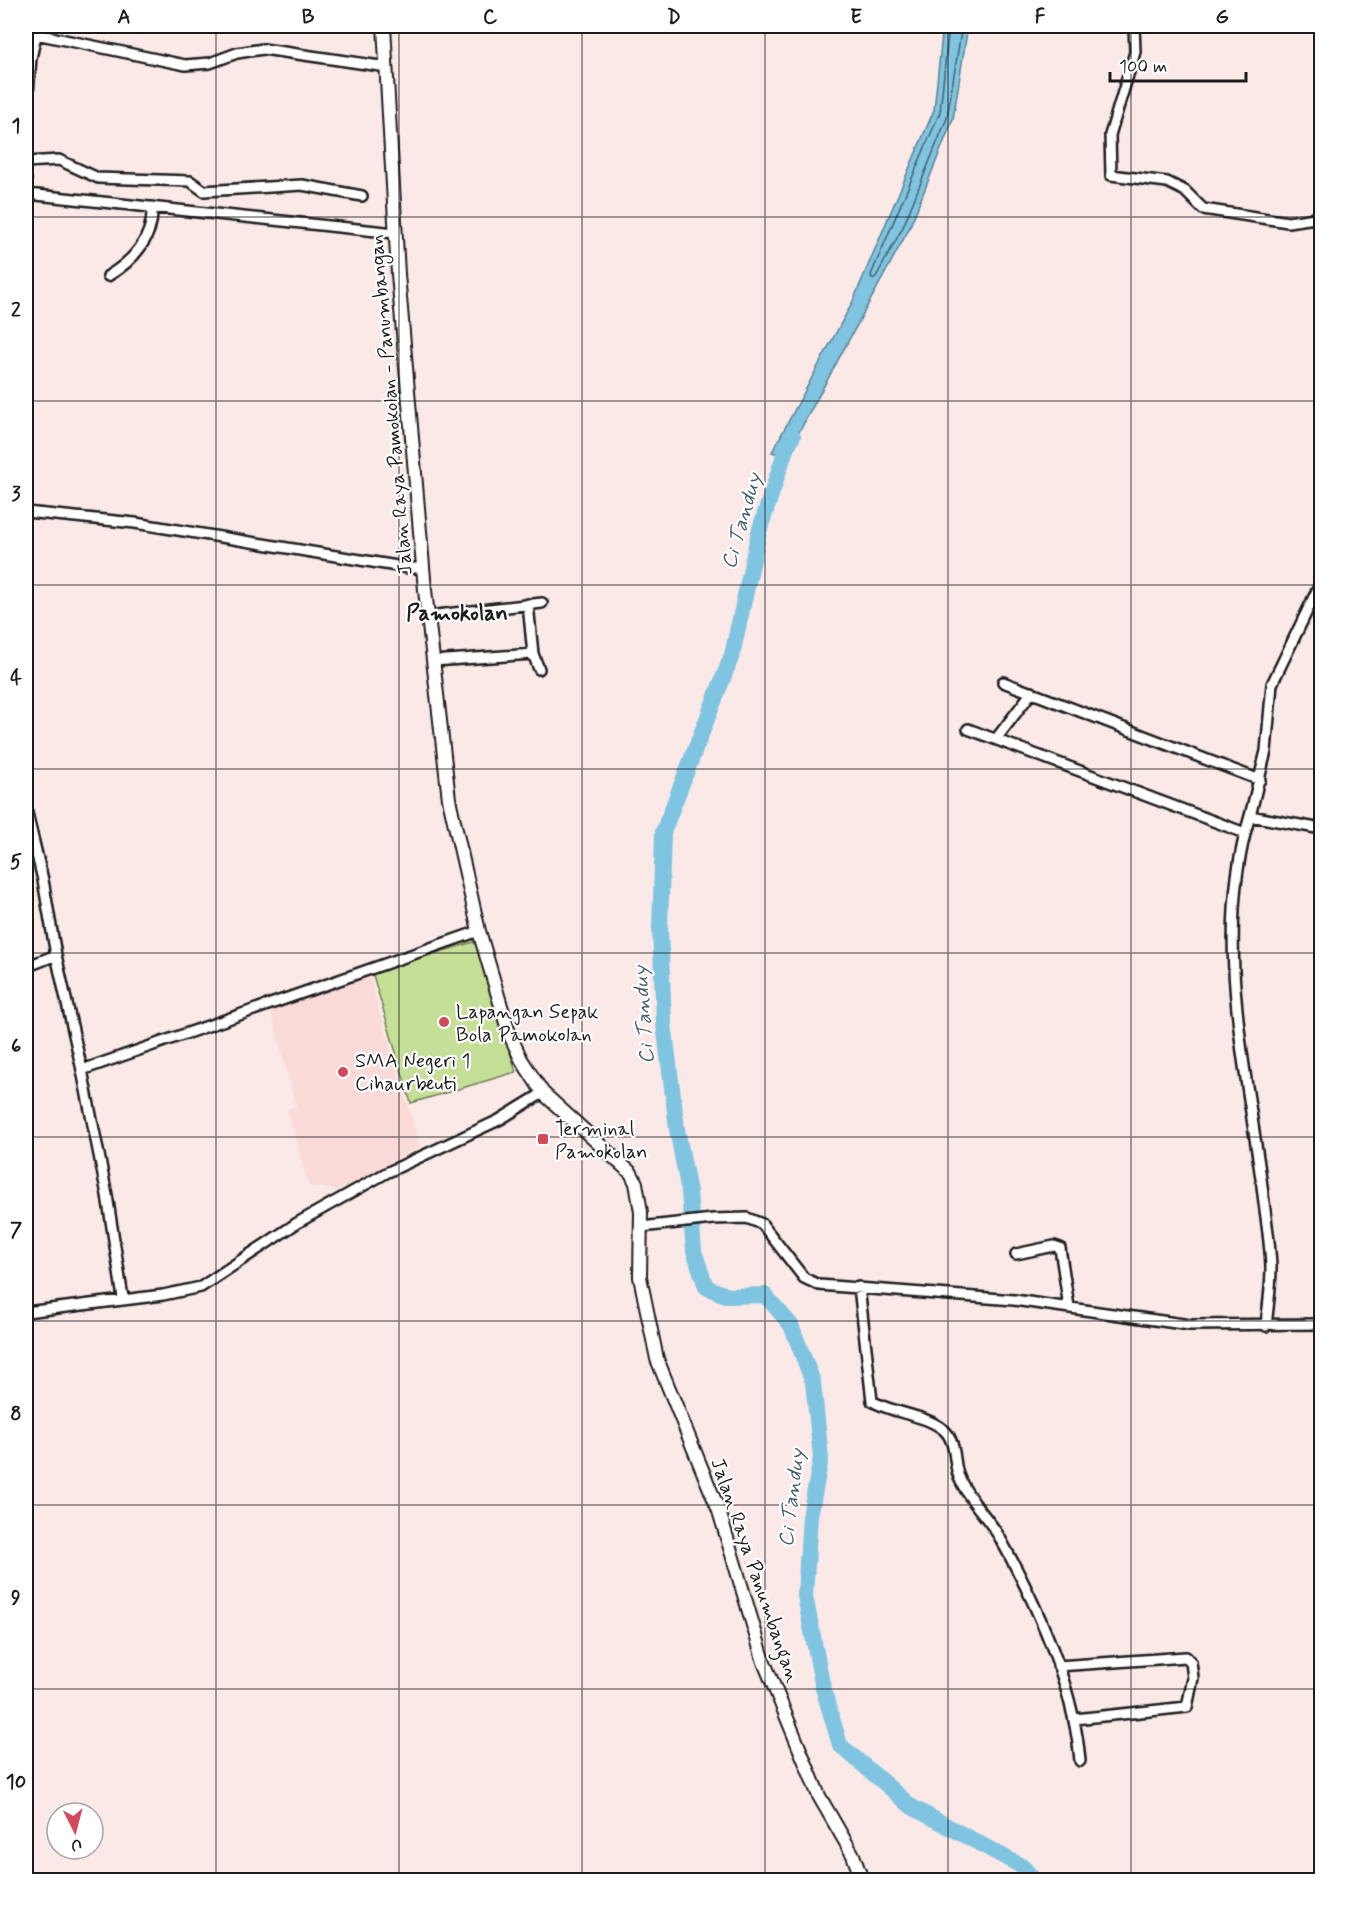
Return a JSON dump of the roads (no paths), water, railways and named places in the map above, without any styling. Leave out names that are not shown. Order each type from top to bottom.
[{"type":"main road","name":"Jalan Raya Pamokolan - Panumbangan","points":[[384,26],[395,233],[423,568],[449,800],[479,931],[509,1033],[521,1059],[543,1093],[631,1173],[636,1183],[639,1199],[641,1227]]},
{"type":"main road","name":"Jalan Raya Panumbangan","points":[[641,1227],[640,1277],[657,1359],[719,1511],[764,1662],[819,1796],[853,1855],[862,1881]]},
{"type":"street","points":[[1134,26],[1135,52],[1110,135],[1111,175],[1171,183],[1185,191],[1203,209],[1288,222],[1322,217]]},
{"type":"street","points":[[26,117],[28,70],[37,30],[185,65],[210,63],[237,53],[263,49],[387,67]]},
{"type":"street","points":[[26,162],[59,160],[98,178],[190,181],[204,191],[302,184],[362,196]]},
{"type":"street","points":[[26,180],[26,230]]},
{"type":"street","points":[[27,194],[395,233]]},
{"type":"street","points":[[108,276],[130,259],[143,245],[150,231],[152,207]]},
{"type":"street","points":[[26,512],[135,523],[408,568],[423,568]]},
{"type":"street","points":[[1266,1326],[1271,1268],[1268,1231],[1236,1009],[1234,912],[1245,834],[1266,751],[1272,684],[1322,580]]},
{"type":"street","points":[[428,616],[542,603]]},
{"type":"street","points":[[528,604],[533,654],[539,669]]},
{"type":"street","points":[[433,661],[533,654]]},
{"type":"street","points":[[1003,682],[1260,780]]},
{"type":"street","points":[[996,740],[1032,693]]},
{"type":"street","points":[[968,729],[1245,834]]},
{"type":"street","points":[[26,809],[43,880],[56,956],[107,1195],[123,1298]]},
{"type":"street","points":[[1250,816],[1322,829]]},
{"type":"street","points":[[82,1070],[479,931]]},
{"type":"street","points":[[26,967],[56,956]]},
{"type":"street","points":[[26,1312],[123,1298],[163,1295],[201,1287],[297,1222],[386,1173],[499,1120],[543,1093]]},
{"type":"street","points":[[641,1227],[713,1219],[747,1218],[762,1224],[804,1278],[810,1282],[1069,1307],[1190,1325],[1322,1324]]},
{"type":"street","points":[[1016,1254],[1054,1246],[1060,1248],[1069,1307]]},
{"type":"street","points":[[859,1287],[872,1401],[884,1408],[923,1420],[944,1430],[952,1445],[959,1478],[999,1536],[1058,1666],[1075,1719],[1080,1761]]},
{"type":"street","points":[[1058,1666],[1186,1657],[1191,1662],[1193,1678],[1190,1704],[1187,1707],[1075,1719]]},
{"type":"water","points":[[943,26],[968,26],[953,119],[909,229],[786,456],[772,452],[853,301],[934,110]]},
{"type":"waterway","name":"Ci Tanduy","points":[[793,436],[786,449],[759,532],[732,655],[663,832],[660,929],[664,1023],[677,1129],[689,1192],[694,1251],[706,1287],[728,1296],[765,1295],[791,1325],[813,1382],[821,1458],[810,1516],[805,1596],[823,1688],[840,1745],[912,1807],[1023,1867],[1034,1880]]},
{"type":"place","name":"Lapangan Sepak Bola Pamokolan","points":[[444,1022]]},
{"type":"place","name":"SMA Negeri 1 Cihaurbeuti","points":[[343,1072]]},
{"type":"place","name":"Terminal Pamokolan","points":[[543,1139]]},
{"type":"district","name":"Pamokolan","points":[[457,612]]}]
